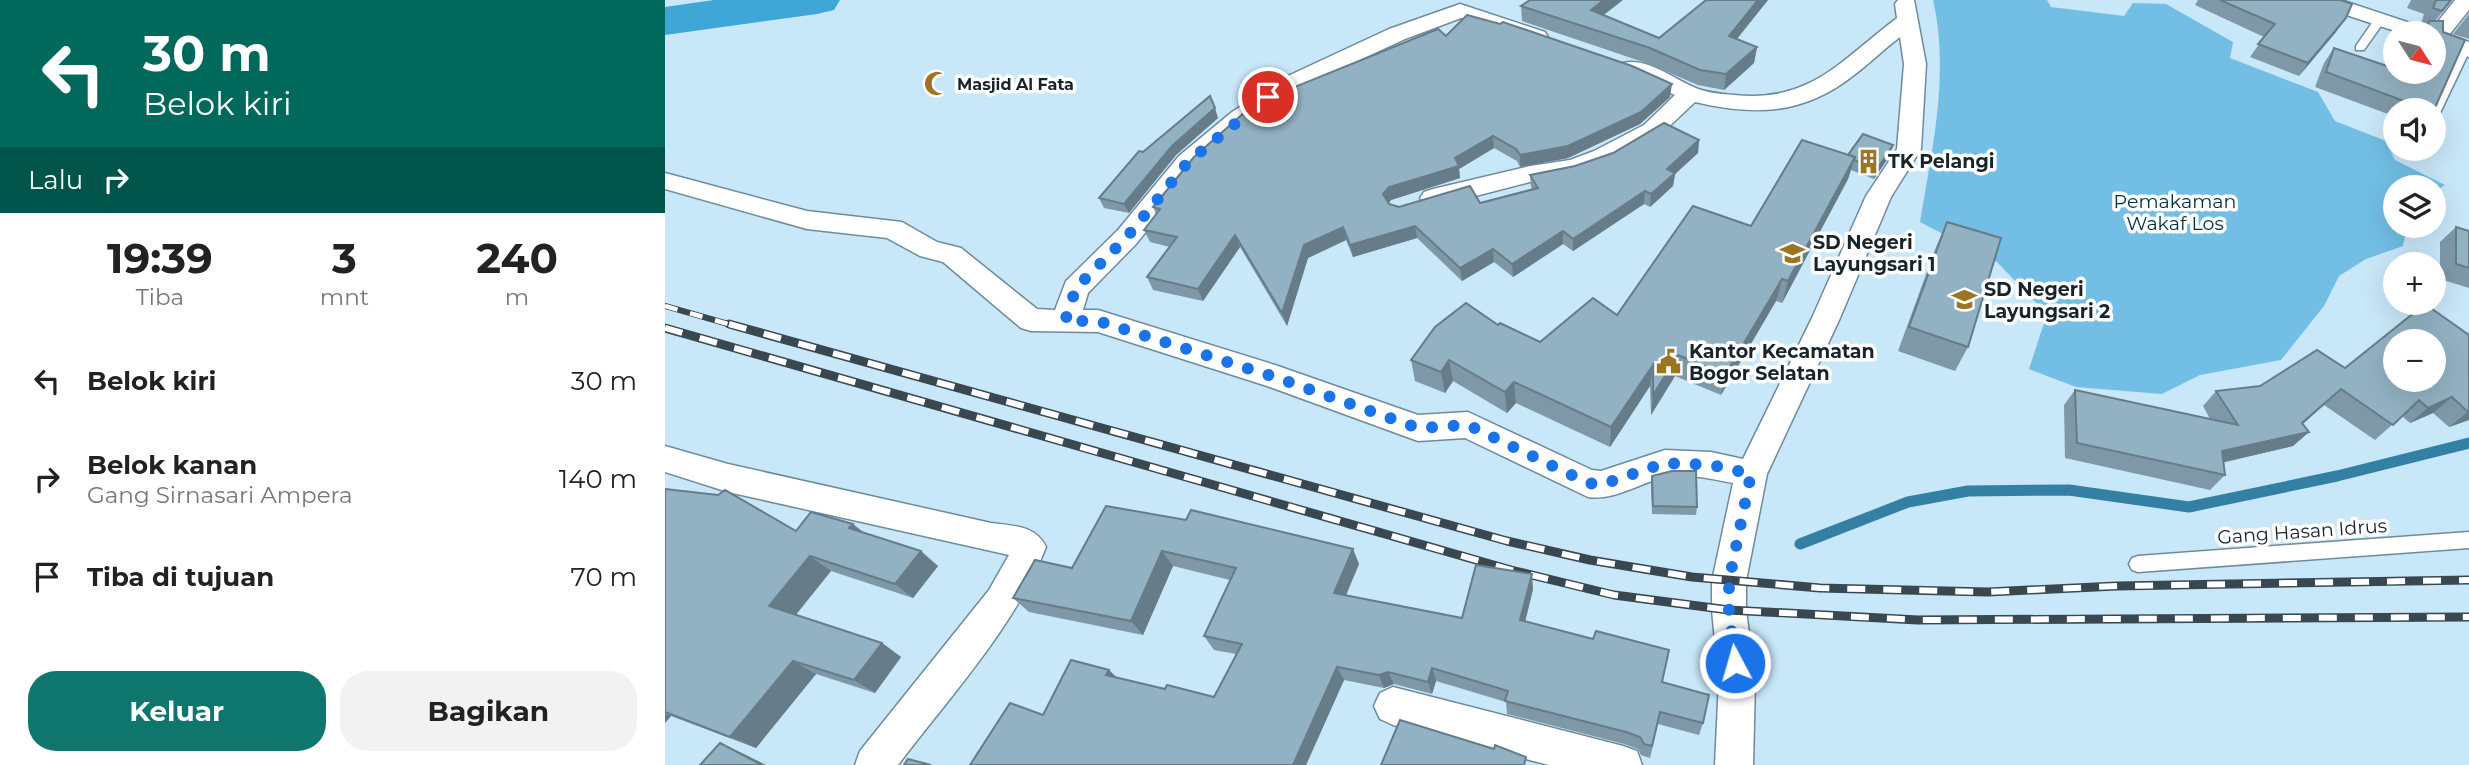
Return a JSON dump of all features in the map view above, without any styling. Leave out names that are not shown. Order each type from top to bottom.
[{"type":"street","points":[[2320,0],[2386,21]]},
{"type":"street","points":[[2446,21],[2466,0]]},
{"type":"street","points":[[1065,321],[1076,288],[1127,237],[1188,162],[1240,117],[1298,80],[1397,34],[1434,22],[1454,5],[1554,43]]},
{"type":"street","points":[[1610,61],[1661,79],[1690,94],[1720,101],[1758,105],[1808,95],[1847,70],[1907,10]]},
{"type":"street","points":[[1734,765],[1737,681],[1729,610],[1729,581],[1751,474],[1826,318],[1879,196],[1909,149],[1916,64],[1907,10]]},
{"type":"street","points":[[2447,42],[2467,49]]},
{"type":"street","points":[[1413,204],[1460,190],[1574,168],[1603,157],[1652,130],[1690,94]]},
{"type":"street","points":[[665,181],[807,220],[893,229],[929,249],[952,256],[1031,320],[1098,321],[1275,377],[1418,428],[1468,425],[1588,483],[1601,485],[1665,463],[1711,465],[1751,474]]},
{"type":"street","points":[[665,460],[741,481],[991,538],[1022,542],[1028,547],[1027,557],[1001,601],[874,765]]},
{"type":"street","points":[[1393,706],[1623,765]]},
{"type":"lane","points":[[2360,48],[2380,19]]},
{"type":"lane","points":[[2442,98],[2467,49]]},
{"type":"lane","name":"Gang Hasan Idrus","points":[[2138,564],[2469,540]]},
{"type":"green space","name":"Pemakaman Wakaf Los","points":[[1933,0],[2047,0],[2051,7],[2124,16],[2133,3],[2166,4],[2233,42],[2230,58],[2318,92],[2335,121],[2383,140],[2383,161],[2397,161],[2425,175],[2383,175],[2383,238],[2405,238],[2403,246],[2366,259],[2339,276],[2324,306],[2281,360],[2200,375],[2162,394],[2076,387],[2029,369],[2047,314],[1997,262],[1920,222],[1940,84],[1938,28]]},
{"type":"building","points":[[1530,0],[1604,0],[1591,10],[1659,38],[1706,0],[1758,0],[1729,36],[1757,47],[1726,74],[1700,70],[1650,48],[1521,6]]},
{"type":"building","points":[[2220,0],[2341,0],[2352,4],[2346,18],[2308,63],[2258,44],[2275,24]]},
{"type":"building","points":[[2436,0],[2451,0],[2442,11],[2433,8]]},
{"type":"building","points":[[1467,15],[1500,24],[1503,22],[1632,66],[1672,84],[1641,112],[1568,146],[1520,155],[1516,149],[1493,136],[1455,158],[1459,166],[1389,187],[1383,194],[1389,204],[1399,207],[1470,186],[1480,203],[1538,188],[1530,175],[1575,166],[1613,153],[1664,123],[1699,140],[1667,169],[1675,173],[1651,194],[1645,191],[1573,239],[1563,231],[1512,264],[1493,249],[1460,268],[1415,226],[1350,245],[1343,227],[1304,245],[1282,313],[1235,235],[1198,289],[1147,277],[1177,237],[1144,230],[1160,209],[1153,207],[1194,157],[1246,111],[1265,99],[1438,29],[1446,36]]},
{"type":"building","points":[[2447,33],[2465,40],[2447,81]]},
{"type":"building","points":[[2334,48],[2383,65],[2383,84],[2446,84],[2439,98],[2396,98],[2326,72]]},
{"type":"building","points":[[1210,96],[1215,108],[1172,146],[1124,204],[1099,198],[1139,151],[1143,152]]},
{"type":"building","points":[[1863,134],[1893,145],[1877,169],[1848,155]]},
{"type":"building","points":[[1802,140],[1855,157],[1788,281],[1782,279],[1725,375],[1678,355],[1653,395],[1653,365],[1611,427],[1514,382],[1505,392],[1449,360],[1441,372],[1411,360],[1435,327],[1466,303],[1498,325],[1500,323],[1540,342],[1593,298],[1617,315],[1693,206],[1751,226]]},
{"type":"building","name":"SD Negeri Layungsari 1","points":[[1947,222],[2001,238],[1968,347],[1909,327]]},
{"type":"building","points":[[2456,227],[2469,231],[2469,268],[2456,264]]},
{"type":"building","points":[[2411,315],[2441,315],[2469,335],[2469,412],[2452,397],[2428,408],[2419,400],[2393,425],[2341,389],[2302,423],[2309,432],[2222,451],[2225,475],[2077,443],[2075,390],[2238,425],[2216,391],[2260,386],[2317,350],[2345,368],[2383,338],[2383,392],[2446,392],[2446,329],[2394,329]]},
{"type":"building","points":[[1672,471],[1696,471],[1697,507],[1653,506],[1652,476]]},
{"type":"building","points":[[665,489],[718,495],[725,490],[796,531],[811,512],[853,524],[849,528],[921,551],[895,584],[810,556],[769,606],[882,643],[854,680],[793,661],[730,737],[665,712]]},
{"type":"building","points":[[1106,506],[1186,520],[1191,510],[1353,549],[1334,593],[1462,618],[1476,565],[1532,574],[1520,620],[1593,639],[1596,631],[1669,650],[1662,682],[1709,695],[1703,723],[1660,712],[1652,746],[1644,744],[1640,737],[1626,732],[1505,701],[1508,691],[1432,668],[1428,682],[1388,672],[1379,675],[1337,667],[1293,765],[970,765],[1010,703],[1043,715],[1071,660],[1109,670],[1106,675],[1165,689],[1167,685],[1214,697],[1242,644],[1204,636],[1236,568],[1162,551],[1131,621],[1013,598],[1035,560],[1072,568]]},
{"type":"building","points":[[1400,720],[1494,749],[1495,745],[1526,757],[1524,765],[1381,765]]},
{"type":"building","points":[[720,743],[762,765],[700,765]]},
{"type":"building","points":[[908,759],[931,765],[904,765]]},
{"type":"waterway","points":[[665,21],[817,0]]},
{"type":"waterway","points":[[1800,544],[1908,502],[1968,491],[2069,490],[2189,507],[2337,476],[2469,443]]},
{"type":"railway","points":[[665,306],[735,326]]},
{"type":"railway","points":[[729,324],[1507,541],[1590,560],[1692,577],[1820,588],[1988,592],[2117,586],[2469,580]]},
{"type":"railway","points":[[665,328],[1511,570],[1614,595],[1729,610],[1918,620],[2469,617]]},
{"type":"place","name":"Masjid Al Fata","points":[[937,84]]},
{"type":"place","name":"TK Pelangi","points":[[1868,161]]},
{"type":"place","name":"SD Negeri Layungsari 1","points":[[1793,253]]},
{"type":"place","name":"SD Negeri Layungsari 2","points":[[1964,300]]},
{"type":"place","name":"Kantor Kecamatan Bogor Selatan","points":[[1669,362]]},
{"type":"route","points":[[1268,97],[1240,117],[1188,162],[1127,237],[1076,288],[1065,321],[1098,321],[1275,377],[1418,428],[1468,425],[1588,483],[1601,485],[1665,463],[1711,465],[1751,474],[1729,581],[1729,610],[1735,663]]}]
